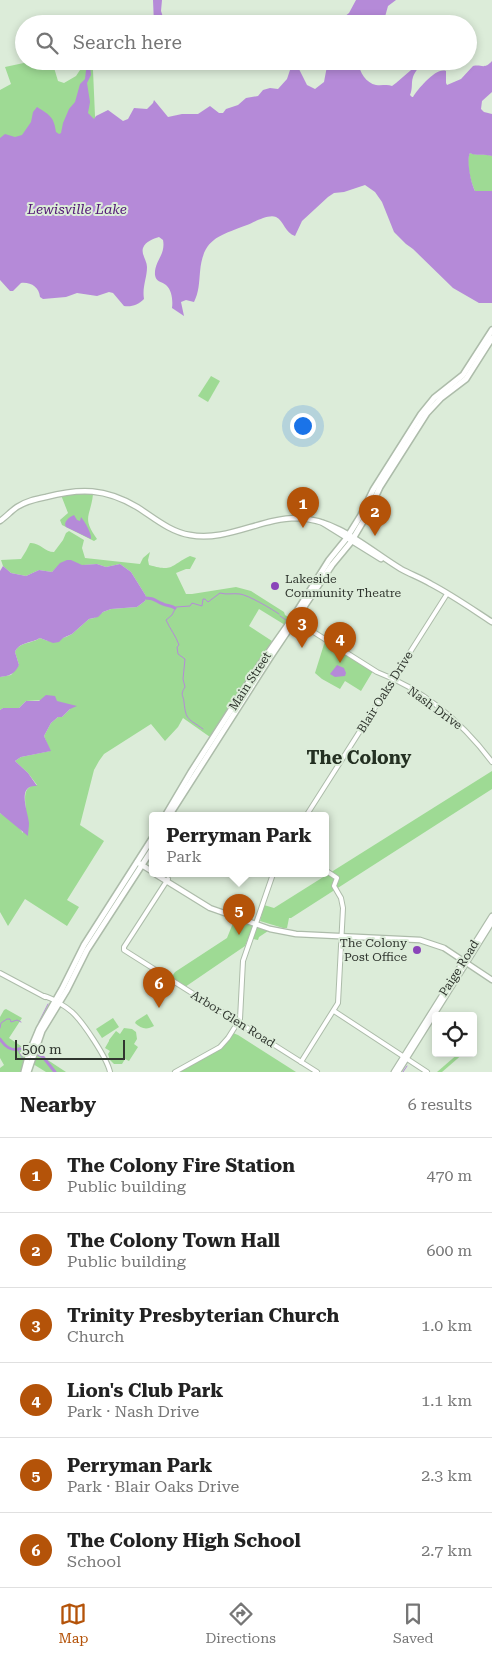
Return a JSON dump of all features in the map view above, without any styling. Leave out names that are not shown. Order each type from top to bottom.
[{"type":"main road","name":"Main Street","points":[[350,538],[373,490],[426,406],[463,375],[492,330]]},
{"type":"main road","name":"Main Street","points":[[167,812],[191,772],[293,620],[329,560],[350,538],[367,515],[380,487],[427,413],[441,398],[466,379],[492,338]]},
{"type":"main road","points":[[0,521],[16,508],[30,501],[82,490],[116,497],[176,531],[197,537],[217,536],[291,519],[308,519],[323,523],[350,538],[407,575],[446,594],[492,623]]},
{"type":"main road","points":[[367,502],[367,515]]},
{"type":"main road","name":"Main Street","points":[[171,812],[263,664]]},
{"type":"main road","points":[[24,1072],[29,1053],[84,944],[140,863],[149,845]]},
{"type":"main road","points":[[140,863],[149,853]]},
{"type":"main road","points":[[140,863],[149,869]]},
{"type":"main road","points":[[162,877],[199,901],[286,933],[384,936],[427,940],[438,944],[492,979]]},
{"type":"main road","points":[[163,877],[167,880]]},
{"type":"main road","name":"Paige Road","points":[[394,1072],[466,961],[492,916]]},
{"type":"main road","name":"Paige Road","points":[[481,936],[492,922]]},
{"type":"main road","points":[[28,1072],[41,1030]]},
{"type":"main road","name":"Paige Road","points":[[398,1072],[405,1057]]},
{"type":"street","name":"Blair Oaks Drive","points":[[309,812],[446,594]]},
{"type":"street","name":"Nash Drive","points":[[293,620],[377,672],[394,678],[456,720],[492,762]]},
{"type":"street","points":[[301,1062],[338,1002],[342,901],[334,886],[338,879],[329,873]]},
{"type":"street","points":[[175,1072],[220,1047],[238,1022],[241,1013],[243,961],[272,877]]},
{"type":"street","name":"Arbor Glen Road","points":[[167,880],[123,950],[317,1072]]},
{"type":"street","points":[[0,973],[68,1009],[106,1060],[110,1072]]},
{"type":"street","points":[[334,1011],[427,1072]]},
{"type":"green space","points":[[15,65],[15,70],[55,70],[58,81],[64,83],[76,76],[80,70],[93,70],[96,139],[0,181],[0,90],[11,84],[5,67]]},
{"type":"green space","points":[[470,153],[492,156],[492,191],[475,191],[468,166]]},
{"type":"green space","points":[[211,376],[220,381],[208,402],[198,396]]},
{"type":"green space","points":[[93,494],[88,521],[97,539],[94,541],[62,525],[60,520],[68,513],[61,495]]},
{"type":"green space","points":[[69,531],[84,540],[82,548],[85,558],[140,564],[143,558],[150,552],[149,565],[167,568],[190,556],[196,558],[190,569],[176,573],[186,594],[236,587],[251,591],[284,612],[288,617],[285,625],[259,609],[249,626],[272,641],[210,737],[183,718],[178,727],[165,741],[151,724],[104,754],[94,770],[80,825],[104,841],[67,900],[79,907],[67,926],[25,899],[8,926],[0,912],[0,813],[16,824],[23,833],[26,818],[26,792],[31,786],[37,785],[15,761],[21,757],[50,751],[44,736],[51,723],[58,717],[62,717],[70,709],[55,701],[44,700],[26,701],[19,708],[3,708],[0,710],[0,677],[11,675],[19,665],[15,652],[19,646],[40,638],[48,641],[66,637],[89,619],[103,612],[111,609],[137,607],[145,601],[146,596],[131,572],[120,564],[106,567],[97,564],[57,567],[52,572],[39,570],[26,576],[11,573],[3,566],[1,560],[21,559],[30,543],[54,552]]},
{"type":"green space","points":[[325,641],[373,671],[361,691],[345,681],[340,689],[315,673]]},
{"type":"green space","points":[[492,771],[492,789],[289,918],[287,928],[260,921],[264,905],[274,908],[323,877],[329,877],[329,873]]},
{"type":"green space","points":[[235,918],[254,924],[245,946],[185,987],[171,978],[175,972],[227,938]]},
{"type":"green space","points":[[257,927],[268,931],[259,937],[258,940],[253,939]]},
{"type":"green space","points":[[6,1009],[22,1018],[9,1038],[21,1046],[29,1046],[21,1072],[0,1072],[0,1068],[4,1065],[0,1058],[0,1017]]},
{"type":"green space","points":[[147,1014],[154,1026],[144,1028],[135,1023],[136,1021]]},
{"type":"green space","points":[[113,1018],[119,1027],[102,1038],[96,1029]]},
{"type":"green space","points":[[124,1028],[132,1029],[136,1032],[137,1039],[134,1044],[138,1047],[129,1061],[125,1059],[122,1064],[114,1064],[108,1054],[110,1051],[105,1048],[116,1031],[120,1034]]},
{"type":"green space","points":[[233,1033],[296,1072],[178,1072],[220,1049]]},
{"type":"green space","points":[[37,1053],[66,1072],[46,1072],[33,1064]]},
{"type":"green space","points":[[454,1057],[459,1057],[442,1072],[437,1072]]},
{"type":"water","points":[[153,0],[162,0],[162,15],[154,15]]},
{"type":"water","points":[[356,0],[396,0],[388,6],[386,15],[346,15]]},
{"type":"water","name":"Lewisville Lake","points":[[492,61],[492,92],[482,101],[481,109],[492,114],[492,156],[470,153],[469,166],[475,191],[492,191],[492,303],[479,303],[453,288],[394,232],[382,202],[375,192],[365,185],[344,192],[334,193],[328,197],[302,221],[295,236],[289,232],[279,219],[273,216],[228,232],[214,240],[205,252],[202,261],[198,291],[194,302],[186,300],[181,302],[184,316],[172,308],[170,290],[155,275],[156,266],[163,250],[163,240],[159,237],[148,242],[143,248],[147,267],[144,299],[132,306],[124,306],[113,293],[109,292],[97,296],[77,293],[66,297],[43,299],[31,284],[21,283],[13,291],[10,291],[0,280],[0,138],[5,134],[15,137],[22,135],[31,122],[33,112],[37,107],[51,117],[56,132],[61,133],[69,109],[75,102],[80,84],[85,79],[86,70],[90,70],[91,75],[87,83],[90,102],[88,113],[94,119],[108,110],[123,121],[128,119],[134,108],[147,109],[154,100],[168,117],[182,114],[198,114],[210,106],[219,113],[223,113],[226,109],[238,105],[246,98],[258,96],[263,90],[270,88],[278,89],[287,79],[290,70],[300,70],[307,85],[315,89],[324,82],[326,70],[360,70],[372,84],[392,86],[411,70],[417,70],[412,79],[410,95],[413,97],[423,84],[437,72],[446,71],[447,85],[461,79],[469,70],[477,70],[477,66],[485,66]]},
{"type":"water","points":[[74,515],[77,520],[80,521],[81,517],[83,519],[91,539],[66,527],[68,518]]},
{"type":"water","points":[[67,560],[82,565],[97,564],[106,567],[120,564],[131,572],[146,596],[145,601],[137,607],[111,609],[103,612],[98,617],[89,619],[72,634],[59,642],[53,643],[40,638],[19,646],[15,652],[19,665],[16,671],[0,677],[0,571],[3,566],[11,573],[26,576],[39,570],[52,572],[60,563]]},
{"type":"water","points":[[337,665],[344,668],[345,676],[335,677],[330,674]]},
{"type":"water","points":[[46,695],[55,696],[57,701],[77,706],[51,723],[44,736],[51,751],[21,757],[15,761],[28,773],[37,786],[27,789],[25,794],[29,823],[28,836],[0,813],[0,710],[3,708],[19,708],[26,701],[39,701]]},
{"type":"waterway","points":[[203,729],[187,716],[182,693],[185,687],[183,679],[185,659],[178,654],[177,647],[179,645],[166,620],[172,615],[176,607],[190,606],[192,603],[202,606],[203,599],[208,602],[220,593],[244,595],[279,614]]},
{"type":"waterway","points":[[143,598],[152,599],[175,608]]},
{"type":"waterway","points":[[280,616],[286,620]]},
{"type":"waterway","points":[[39,1022],[48,1004]]},
{"type":"waterway","points":[[0,1028],[1,1023],[7,1019],[10,1019],[11,1022],[17,1020],[21,1022]]},
{"type":"waterway","points":[[0,1039],[10,1049],[16,1050],[24,1047],[27,1049]]},
{"type":"waterway","points":[[18,1050],[23,1059]]},
{"type":"waterway","points":[[37,1054],[43,1057],[55,1072]]},
{"type":"waterway","points":[[403,1072],[407,1066]]},
{"type":"place","name":"The Colony Fire Station","points":[[303,528]]},
{"type":"place","name":"The Colony Town Hall","points":[[375,536]]},
{"type":"place","name":"Lakeside Community Theatre","points":[[275,586]]},
{"type":"place","name":"Trinity Presbyterian Church","points":[[302,648]]},
{"type":"place","name":"Lion's Club Park","points":[[340,663]]},
{"type":"place","name":"Perryman Park","points":[[239,935]]},
{"type":"place","name":"The Colony Post Office","points":[[417,950]]},
{"type":"place","name":"The Colony High School","points":[[159,1008]]},
{"type":"district","name":"The Colony","points":[[359,758]]}]
